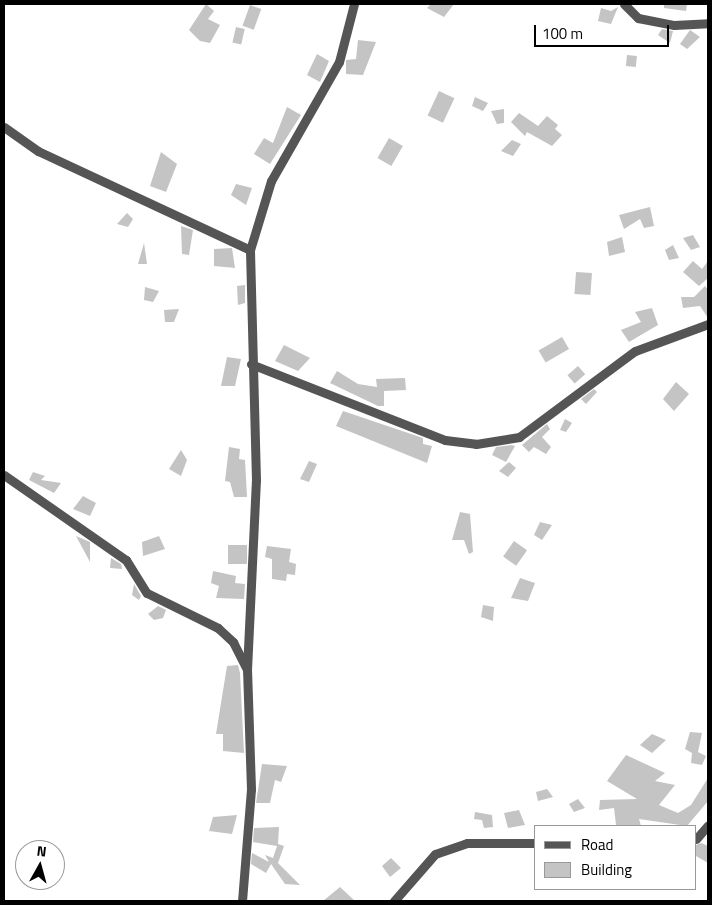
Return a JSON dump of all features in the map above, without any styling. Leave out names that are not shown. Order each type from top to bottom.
[{"type":"street","points":[[242,901],[251,789],[247,670],[256,480],[251,364],[250,250],[271,180],[339,62],[354,4]]},
{"type":"street","points":[[624,4],[638,18],[674,25],[708,22]]},
{"type":"street","points":[[4,127],[38,151],[250,250]]},
{"type":"street","points":[[251,364],[444,440],[476,444],[519,436],[635,351],[708,324]]},
{"type":"street","points":[[4,475],[126,560],[147,593],[218,628],[233,642],[247,670]]},
{"type":"street","points":[[697,837],[708,825]]},
{"type":"street","points":[[394,901],[435,854],[467,843],[534,843]]},
{"type":"building","points":[[206,4],[214,11],[208,19],[220,25],[210,43],[200,41],[189,30]]},
{"type":"building","points":[[431,4],[454,4],[444,17],[427,8]]},
{"type":"building","points":[[664,4],[687,4],[686,11],[664,8]]},
{"type":"building","points":[[250,5],[261,9],[254,30],[242,26]]},
{"type":"building","points":[[618,7],[611,24],[598,21],[601,8],[611,11]]},
{"type":"building","points":[[236,27],[245,29],[241,45],[232,43]]},
{"type":"building","points":[[662,29],[673,31],[670,43],[658,35]]},
{"type":"building","points":[[690,30],[700,37],[687,49],[680,44]]},
{"type":"building","points":[[358,40],[376,42],[363,75],[346,74],[346,60],[356,59]]},
{"type":"building","points":[[317,54],[329,61],[320,82],[307,75]]},
{"type":"building","points":[[627,55],[637,56],[636,67],[626,66]]},
{"type":"building","points":[[439,91],[454,98],[443,123],[428,115]]},
{"type":"building","points":[[475,97],[488,103],[483,111],[472,106]]},
{"type":"building","points":[[287,107],[301,115],[270,164],[254,154],[264,138],[273,143]]},
{"type":"building","points":[[504,109],[504,123],[497,124],[491,111]]},
{"type":"building","points":[[519,113],[538,126],[547,116],[558,125],[555,129],[562,135],[552,146],[527,132],[525,136],[511,122]]},
{"type":"building","points":[[389,138],[403,146],[391,166],[378,158]]},
{"type":"building","points":[[512,140],[521,144],[513,156],[501,151]]},
{"type":"building","points":[[161,152],[177,164],[166,192],[150,186]]},
{"type":"building","points":[[236,184],[252,188],[246,205],[231,195]]},
{"type":"building","points":[[650,207],[654,226],[644,228],[640,219],[624,229],[619,215]]},
{"type":"building","points":[[127,213],[133,219],[128,227],[117,224]]},
{"type":"building","points":[[181,226],[193,230],[189,255],[182,254]]},
{"type":"building","points":[[693,235],[700,247],[691,250],[683,238]]},
{"type":"building","points":[[622,237],[625,252],[609,256],[607,242]]},
{"type":"building","points":[[144,243],[147,264],[138,264]]},
{"type":"building","points":[[673,245],[679,258],[669,260],[665,250]]},
{"type":"building","points":[[232,248],[235,268],[214,266],[214,249]]},
{"type":"building","points":[[693,261],[702,269],[708,261],[708,278],[699,286],[683,272]]},
{"type":"building","points":[[576,272],[592,273],[590,295],[574,294]]},
{"type":"building","points":[[245,285],[245,303],[238,305],[237,286]]},
{"type":"building","points":[[705,286],[708,290],[708,318],[700,306],[683,308],[681,297],[694,297]]},
{"type":"building","points":[[145,287],[159,291],[153,302],[144,300]]},
{"type":"building","points":[[652,308],[658,325],[629,342],[621,330],[641,322],[635,312]]},
{"type":"building","points":[[179,309],[174,322],[165,322],[164,310]]},
{"type":"building","points":[[562,337],[569,349],[546,363],[539,350]]},
{"type":"building","points":[[284,345],[310,358],[298,371],[275,361]]},
{"type":"building","points":[[227,357],[241,359],[235,386],[221,386]]},
{"type":"building","points":[[578,366],[585,374],[575,383],[567,375]]},
{"type":"building","points":[[337,371],[358,384],[377,387],[376,379],[405,378],[406,390],[384,391],[384,406],[378,406],[330,383]]},
{"type":"building","points":[[676,382],[689,394],[674,411],[663,399]]},
{"type":"building","points":[[594,389],[597,392],[586,404],[581,399]]},
{"type":"building","points":[[343,411],[423,438],[423,444],[432,446],[427,463],[336,426]]},
{"type":"building","points":[[565,419],[572,423],[566,432],[560,430]]},
{"type":"building","points":[[547,424],[550,429],[542,437],[551,447],[546,454],[534,447],[529,452],[522,445]]},
{"type":"building","points":[[515,446],[506,462],[492,455],[496,447]]},
{"type":"building","points":[[229,447],[240,449],[239,459],[245,460],[247,497],[234,497],[230,482],[225,481]]},
{"type":"building","points":[[181,450],[187,460],[181,476],[169,469]]},
{"type":"building","points":[[309,461],[317,464],[309,482],[300,479]]},
{"type":"building","points":[[509,462],[516,468],[508,477],[499,471]]},
{"type":"building","points":[[33,472],[45,476],[41,480],[61,483],[54,493],[29,480]]},
{"type":"building","points":[[83,496],[96,503],[90,516],[73,509]]},
{"type":"building","points":[[460,512],[470,514],[473,552],[469,554],[464,540],[452,540]]},
{"type":"building","points":[[540,522],[552,525],[542,540],[534,535]]},
{"type":"building","points":[[76,536],[90,542],[90,562]]},
{"type":"building","points":[[159,536],[165,549],[143,556],[142,542]]},
{"type":"building","points":[[514,541],[527,550],[516,566],[503,557]]},
{"type":"building","points":[[228,545],[247,545],[247,564],[228,564]]},
{"type":"building","points":[[267,546],[291,549],[289,562],[296,564],[295,575],[287,574],[286,581],[272,579],[272,559],[265,557]]},
{"type":"building","points":[[111,558],[121,564],[122,569],[110,568]]},
{"type":"building","points":[[213,571],[236,576],[235,583],[245,584],[244,599],[216,598],[219,586],[211,583]]},
{"type":"building","points":[[520,578],[535,583],[528,601],[511,598]]},
{"type":"building","points":[[134,584],[141,596],[139,600],[132,595]]},
{"type":"building","points":[[483,605],[494,607],[493,621],[481,617]]},
{"type":"building","points":[[158,606],[166,610],[163,618],[154,620],[148,614]]},
{"type":"building","points":[[238,665],[244,753],[223,751],[223,734],[216,734],[227,666]]},
{"type":"building","points":[[690,732],[702,733],[698,752],[706,756],[702,765],[691,763],[692,753],[685,749]]},
{"type":"building","points":[[652,734],[666,740],[652,753],[640,745]]},
{"type":"building","points":[[626,755],[665,773],[655,781],[675,785],[659,805],[678,813],[691,805],[708,778],[708,801],[688,825],[639,819],[641,825],[616,825],[614,808],[599,810],[600,800],[637,799],[607,781]]},
{"type":"building","points":[[262,764],[287,766],[281,782],[275,780],[270,803],[256,803]]},
{"type":"building","points":[[547,789],[553,797],[538,801],[536,792]]},
{"type":"building","points":[[578,799],[585,808],[574,812],[569,804]]},
{"type":"building","points":[[519,810],[525,825],[508,828],[504,813]]},
{"type":"building","points":[[475,812],[492,815],[493,827],[484,828],[482,820],[474,819]]},
{"type":"building","points":[[237,815],[232,834],[209,831],[213,817]]},
{"type":"building","points":[[279,827],[278,844],[284,846],[278,863],[300,885],[285,884],[271,864],[266,873],[251,864],[252,853],[269,862],[265,855],[273,858],[277,846],[253,842],[254,828]]},
{"type":"building","points":[[701,843],[708,846],[708,863],[697,857],[697,845]]},
{"type":"building","points":[[391,858],[401,868],[390,877],[382,866]]},
{"type":"building","points":[[340,887],[355,901],[323,901]]}]
